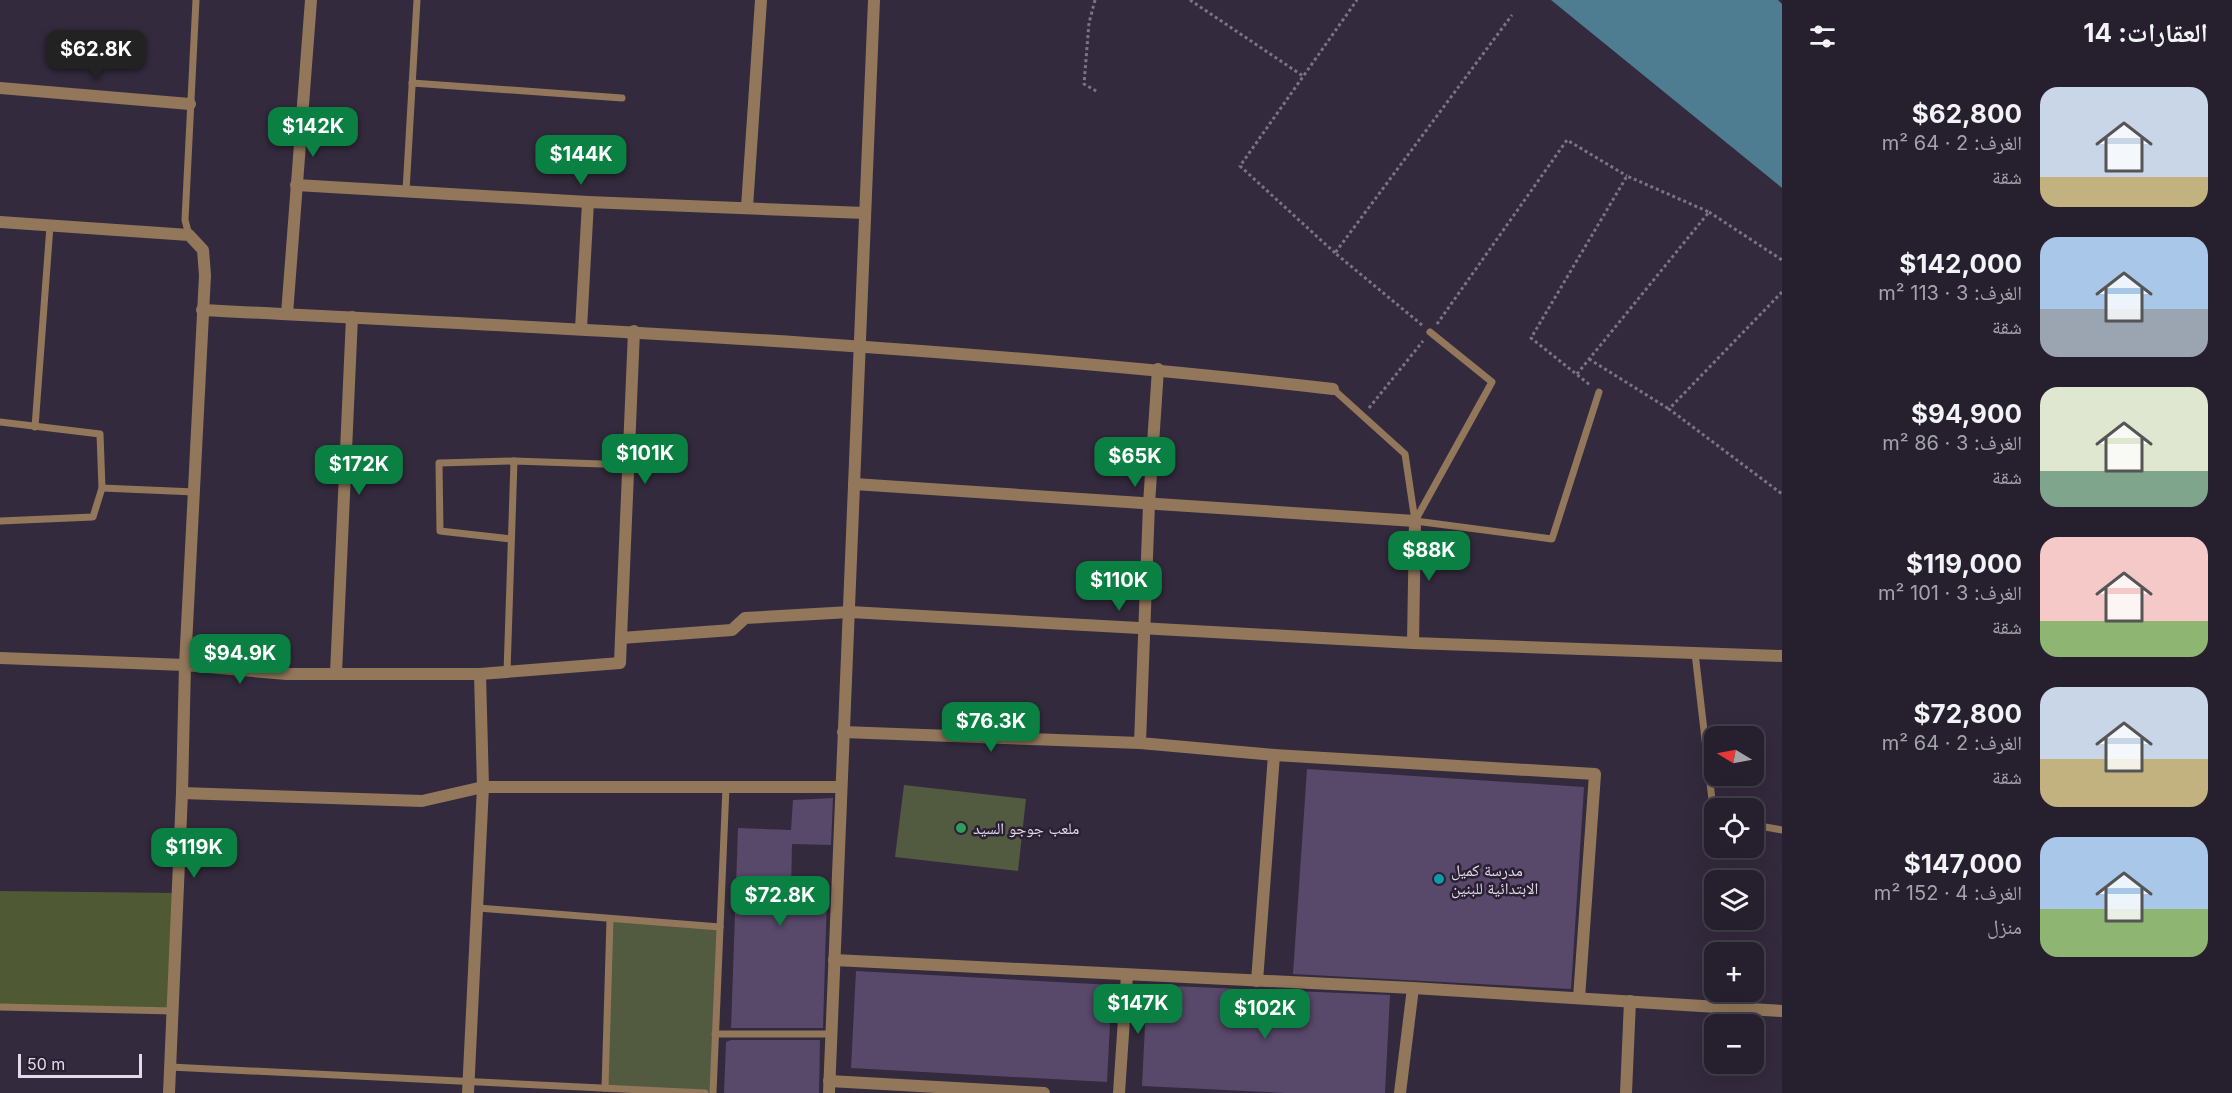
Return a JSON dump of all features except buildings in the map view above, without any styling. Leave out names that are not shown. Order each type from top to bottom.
[{"type":"street","points":[[287,314],[311,0]]},
{"type":"street","points":[[747,207],[761,0]]},
{"type":"street","points":[[873,0],[829,1087],[1044,1093]]},
{"type":"street","points":[[0,88],[190,104]]},
{"type":"street","points":[[296,185],[588,202],[865,213]]},
{"type":"street","points":[[581,329],[588,202]]},
{"type":"street","points":[[0,222],[189,235],[203,250],[205,275],[185,665],[174,1011],[169,1093]]},
{"type":"street","points":[[202,310],[634,331],[1158,369],[1333,389]]},
{"type":"street","points":[[336,674],[352,317]]},
{"type":"street","points":[[0,658],[185,665],[286,674],[480,674],[620,663],[631,465],[634,331]]},
{"type":"street","points":[[1140,743],[1149,504],[1158,369]]},
{"type":"street","points":[[854,484],[1415,521],[1413,643]]},
{"type":"street","points":[[621,638],[732,630],[745,618],[850,612],[1413,643],[1782,656]]},
{"type":"street","points":[[468,1087],[483,787],[480,674]]},
{"type":"street","points":[[843,732],[1140,743],[1274,755],[1595,774],[1579,998]]},
{"type":"street","points":[[1257,981],[1274,755]]},
{"type":"street","points":[[182,793],[422,801],[483,787],[841,787]]},
{"type":"street","points":[[834,960],[1413,988],[1782,1011]]},
{"type":"street","points":[[1119,1093],[1127,975]]},
{"type":"street","points":[[1400,1093],[1413,988]]},
{"type":"street","points":[[1626,1093],[1630,1001]]},
{"type":"lane","points":[[189,235],[184,220],[196,0]]},
{"type":"lane","points":[[406,190],[417,0]]},
{"type":"lane","points":[[412,83],[622,98]]},
{"type":"lane","points":[[35,427],[50,226]]},
{"type":"lane","points":[[1415,521],[1492,382],[1430,332]]},
{"type":"lane","points":[[1333,389],[1405,454],[1415,521]]},
{"type":"lane","points":[[1415,521],[1552,539],[1599,392]]},
{"type":"lane","points":[[0,422],[100,434],[102,488],[93,517],[0,521]]},
{"type":"lane","points":[[507,672],[514,461]]},
{"type":"lane","points":[[511,539],[440,531],[439,463],[514,461],[631,465]]},
{"type":"lane","points":[[102,488],[195,492]]},
{"type":"lane","points":[[1695,653],[1712,798]]},
{"type":"lane","points":[[713,1093],[726,787]]},
{"type":"lane","points":[[1764,827],[1782,830]]},
{"type":"lane","points":[[478,908],[720,927]]},
{"type":"lane","points":[[605,1088],[610,919]]},
{"type":"lane","points":[[0,1007],[174,1011]]},
{"type":"lane","points":[[715,1034],[831,1034]]},
{"type":"lane","points":[[170,1067],[468,1087],[605,1088],[705,1093]]},
{"type":"path","points":[[1095,0],[1089,23],[1084,84],[1098,92]]},
{"type":"path","points":[[1190,0],[1304,76]]},
{"type":"path","points":[[1357,0],[1240,166],[1335,254],[1430,332]]},
{"type":"path","points":[[1335,254],[1512,15]]},
{"type":"path","points":[[1363,416],[1466,286],[1567,140],[1627,176],[1709,212],[1782,260]]},
{"type":"path","points":[[1599,392],[1532,338],[1627,176]]},
{"type":"path","points":[[1576,374],[1709,212]]},
{"type":"path","points":[[1669,409],[1782,292]]},
{"type":"path","points":[[1589,359],[1669,409],[1782,494]]},
{"type":"green space","name":"ملعب جوجو السيد","points":[[904,785],[1026,799],[1018,871],[895,857]]},
{"type":"green space","points":[[0,891],[178,893],[174,1011],[0,1007]]},
{"type":"green space","points":[[610,919],[720,927],[713,1093],[605,1088]]},
{"type":"water","points":[[1551,0],[1778,0],[1782,4],[1782,188]]},
{"type":"place","name":"ملعب جوجو السيد","points":[[961,828]]},
{"type":"place","name":"مدرسة كميل الابتدائية للبنين","points":[[1439,879]]}]
